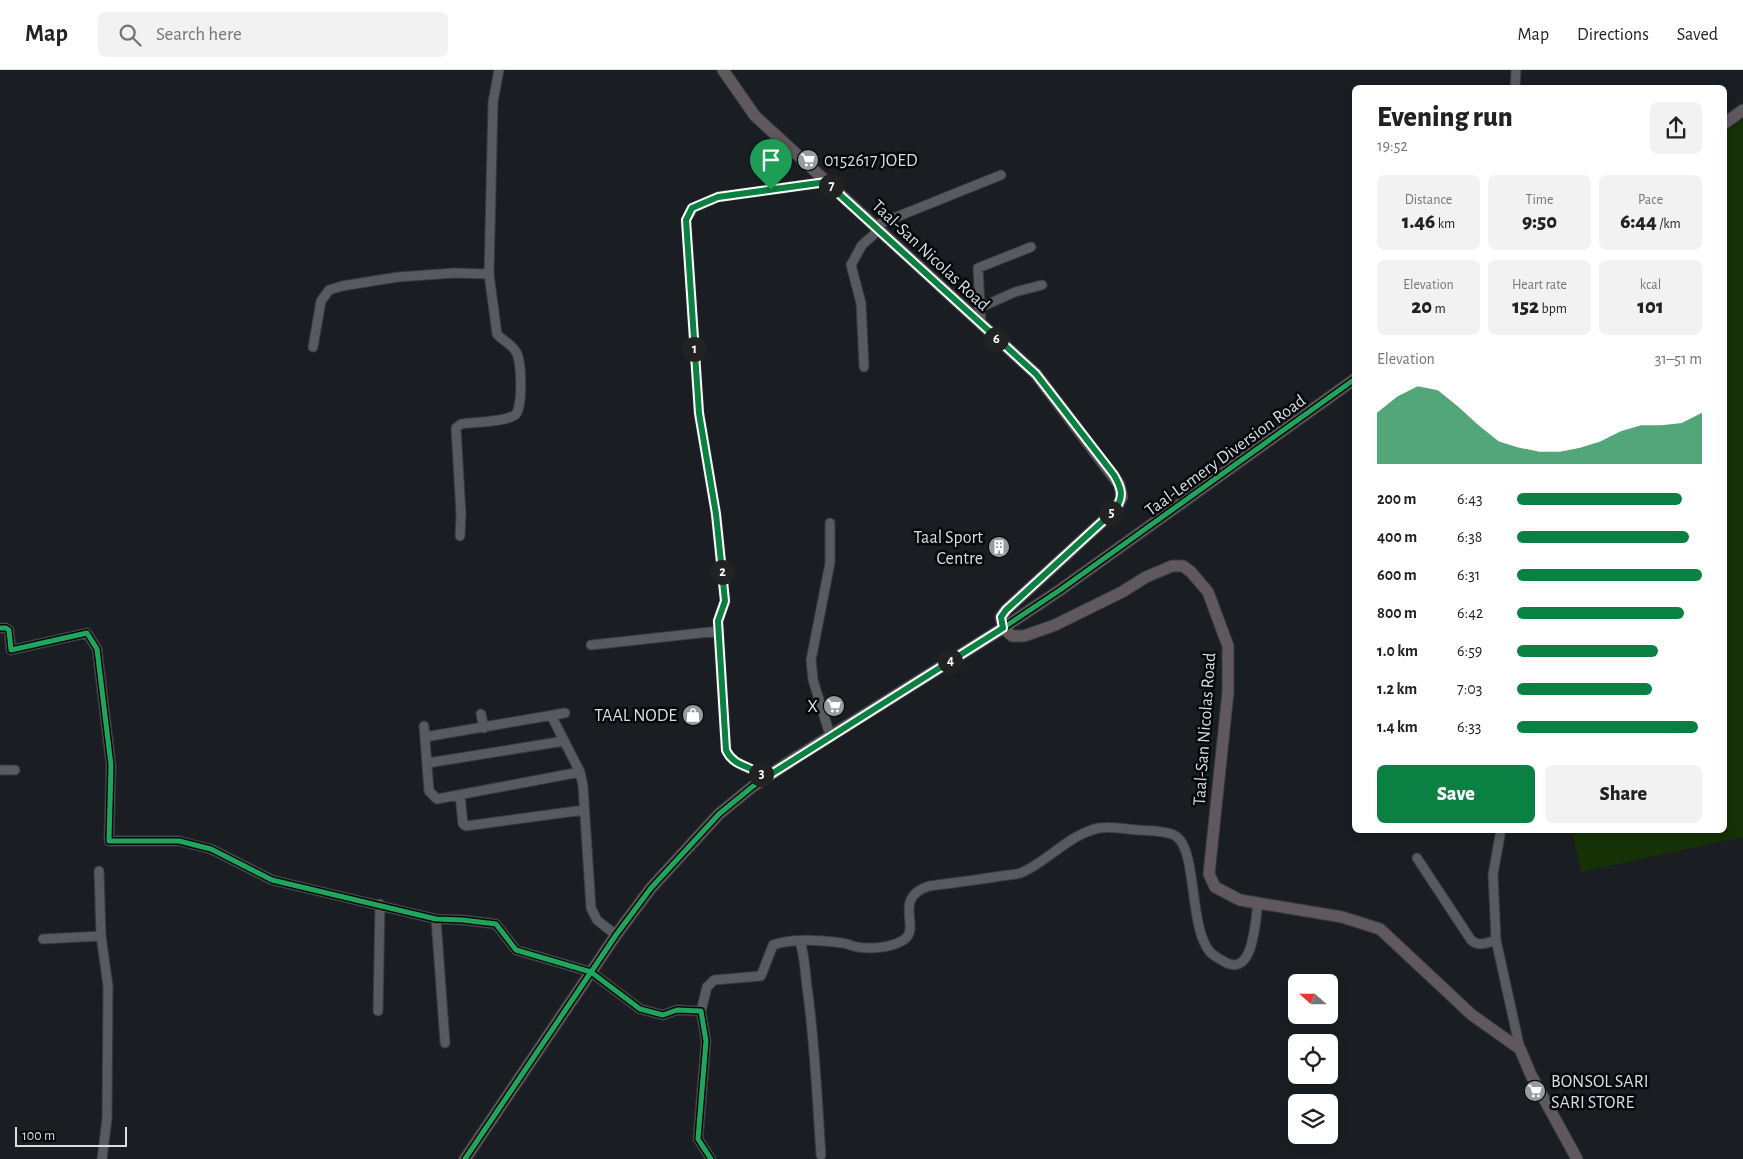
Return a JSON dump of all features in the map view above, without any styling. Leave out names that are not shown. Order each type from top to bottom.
[{"type":"main road","name":"Taal-San Nicolas Road","points":[[723,70],[755,116],[1036,374],[1114,475],[1122,491],[1122,497],[1115,510],[1006,610],[1001,617],[1003,628],[1012,636],[1024,636],[1063,622],[1122,592],[1146,577],[1172,566],[1184,566],[1208,592],[1228,646],[1228,692],[1209,874],[1215,887],[1240,900],[1342,917],[1380,929],[1472,1015],[1520,1049]]},
{"type":"main road","points":[[1727,121],[1743,110]]},
{"type":"main road","name":"Taal-Lemery Diversion Road","points":[[465,1159],[616,935],[651,888],[702,832],[733,802],[765,778],[830,735],[1003,628],[1352,381]]},
{"type":"main road","points":[[1520,1049],[1531,1075],[1577,1159]]},
{"type":"street","points":[[460,536],[461,514],[456,428],[461,424],[511,417],[519,410],[521,402],[518,356],[510,344],[497,334],[490,274],[493,102],[499,70]]},
{"type":"street","points":[[1515,85],[1516,70]]},
{"type":"street","points":[[864,367],[861,303],[851,265],[862,244],[876,228],[1001,175]]},
{"type":"street","points":[[765,778],[758,770],[733,762],[726,750],[719,630],[719,614],[725,601],[716,514],[699,413],[686,220],[692,208],[718,197],[826,182]]},
{"type":"street","points":[[981,325],[978,268],[1031,247]]},
{"type":"street","points":[[313,347],[322,301],[329,290],[342,286],[398,277],[454,273],[490,274]]},
{"type":"street","points":[[979,308],[1016,292],[1042,285]]},
{"type":"street","points":[[830,523],[830,563],[811,660],[813,680],[830,735]]},
{"type":"street","points":[[0,628],[9,630],[11,650],[87,633],[97,649],[111,765],[109,841],[179,841],[210,849],[272,880],[380,904],[436,919],[496,924],[516,950],[591,972],[640,1008],[663,1015],[677,1010],[701,1011]]},
{"type":"street","points":[[591,645],[719,630]]},
{"type":"street","points":[[425,737],[552,717],[565,713]]},
{"type":"street","points":[[481,714],[484,728]]},
{"type":"street","points":[[552,717],[580,772],[591,908],[597,920],[616,935]]},
{"type":"street","points":[[424,726],[429,791],[434,798],[441,799],[460,796],[580,772]]},
{"type":"street","points":[[428,763],[564,741]]},
{"type":"street","points":[[0,770],[15,770]]},
{"type":"street","points":[[460,796],[463,824],[466,826],[584,810]]},
{"type":"street","points":[[711,1159],[698,1139],[706,1041],[701,1011],[707,987],[714,980],[761,976],[772,944],[781,942],[835,942],[853,946],[882,947],[902,941],[910,930],[908,903],[917,890],[929,886],[1022,873],[1073,839],[1099,828],[1156,831],[1175,835],[1181,841],[1186,849],[1197,925],[1202,940],[1212,954],[1229,964],[1237,965],[1245,961],[1250,950],[1258,903]]},
{"type":"street","points":[[1500,833],[1493,874],[1496,940],[1520,1049]]},
{"type":"street","points":[[1417,858],[1471,940],[1475,944],[1482,944],[1496,940]]},
{"type":"street","points":[[99,871],[101,936],[108,986],[107,1119],[102,1159]]},
{"type":"street","points":[[378,1011],[380,904]]},
{"type":"street","points":[[436,919],[445,1043]]},
{"type":"street","points":[[43,939],[101,936]]},
{"type":"street","points":[[800,942],[806,962],[806,983],[814,1029],[820,1155]]},
{"type":"green space","points":[[1743,119],[1743,837],[1581,872],[1573,833],[1727,833],[1727,131]]},
{"type":"cycle path","points":[[465,1159],[616,935],[651,888],[719,814],[752,787],[792,760],[1003,628],[1060,590],[1352,381]]},
{"type":"cycle path","points":[[0,628],[9,630],[11,650],[87,633],[97,649],[111,765],[109,841],[179,841],[211,849],[272,880],[436,919],[496,924],[516,950],[591,972],[640,1009],[663,1015],[677,1010],[701,1011],[706,1041],[698,1139],[711,1159]]},
{"type":"place","name":"0152617 JOED","points":[[808,160]]},
{"type":"place","name":"Taal Sport Centre","points":[[999,547]]},
{"type":"place","name":"X","points":[[834,706]]},
{"type":"place","name":"TAAL NODE","points":[[693,715]]},
{"type":"place","name":"BONSOL SARI SARI STORE","points":[[1535,1091]]},
{"type":"route","points":[[826,182],[1036,374],[1114,475],[1120,484],[1122,497],[1115,510],[1006,610],[1001,617],[1003,628],[830,735],[765,778],[758,770],[733,762],[726,750],[718,621],[725,601],[716,514],[699,413],[685,227],[688,214],[692,208],[705,202],[718,197],[771,190],[826,182]]}]
